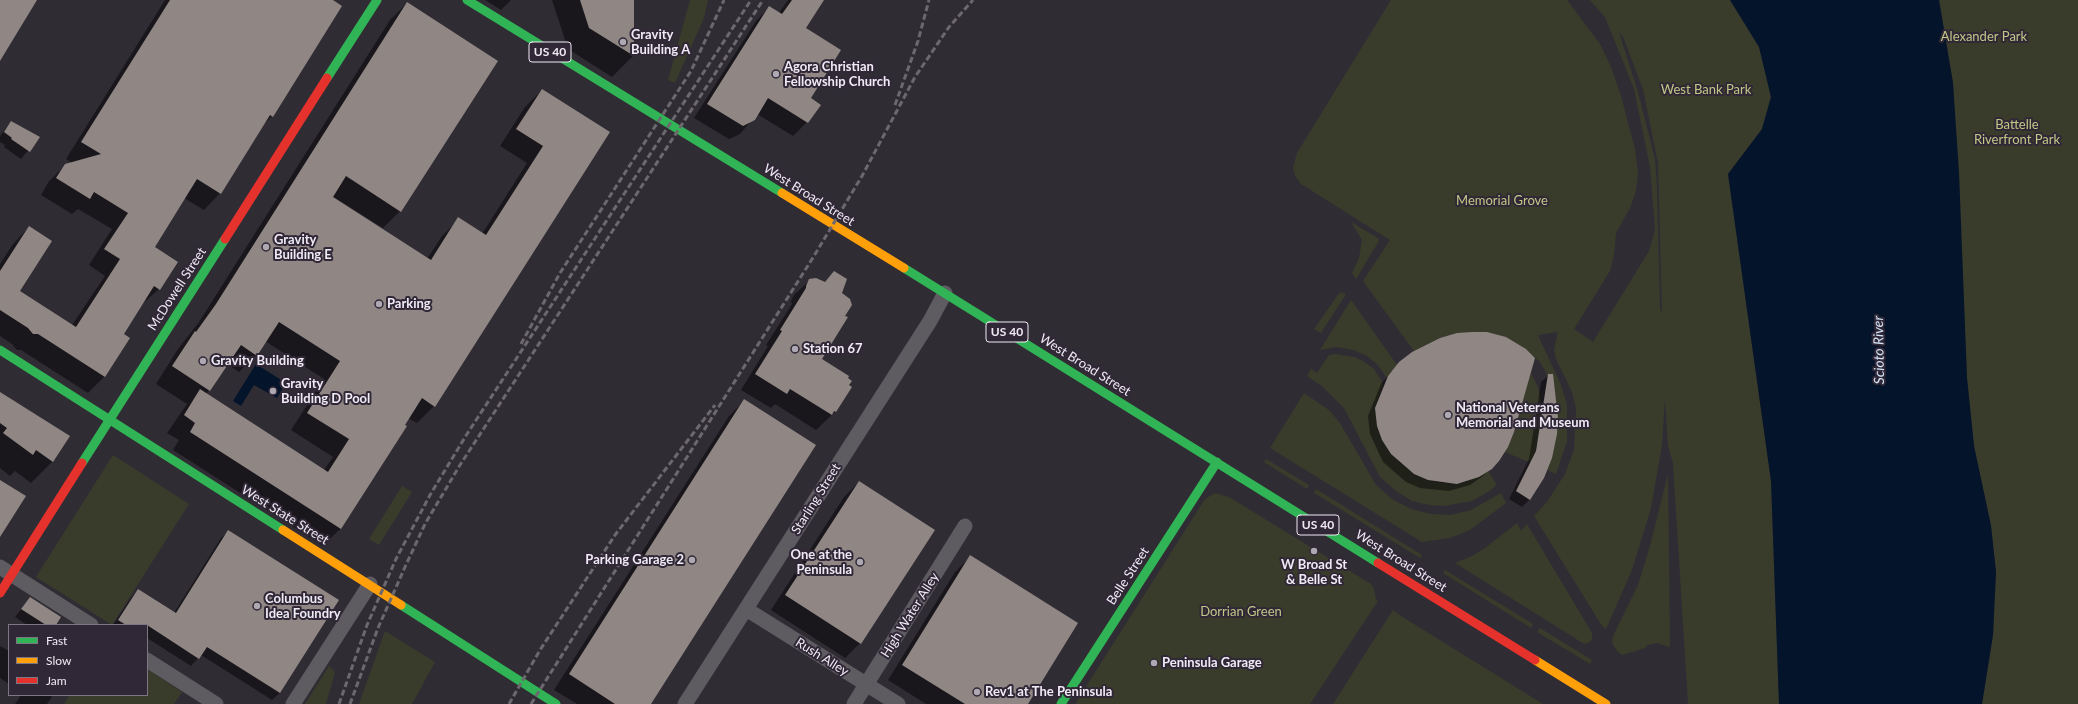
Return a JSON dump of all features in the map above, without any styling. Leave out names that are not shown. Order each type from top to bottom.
[{"type":"street","name":"McDowell Street","points":[[0,593],[6,571],[109,420],[378,0]]},
{"type":"street","name":"West Broad Street","points":[[467,0],[1217,462],[1600,702]]},
{"type":"street","name":"Starling Street","points":[[685,704],[925,328],[945,294]]},
{"type":"street","name":"West State Street","points":[[0,350],[370,584],[556,704]]},
{"type":"street","name":"Belle Street","points":[[1061,704],[1217,462]]},
{"type":"street","name":"High Water Alley","points":[[854,704],[965,526]]},
{"type":"street","points":[[6,571],[90,624]]},
{"type":"street","points":[[293,704],[370,584]]},
{"type":"street","name":"Rush Alley","points":[[746,609],[898,704]]},
{"type":"street","points":[[148,661],[216,704]]},
{"type":"green space","points":[[690,0],[708,0],[704,18],[675,83],[668,80]]},
{"type":"green space","points":[[1391,0],[1567,0],[1600,44],[1611,67],[1621,96],[1635,149],[1638,172],[1636,191],[1630,208],[1616,233],[1614,255],[1610,271],[1574,329],[1593,342],[1649,251],[1655,230],[1650,167],[1634,89],[1605,17],[1590,0],[1730,0],[1759,47],[1771,97],[1762,129],[1728,174],[1771,481],[1779,704],[1688,704],[1673,463],[1668,446],[1665,398],[1662,445],[1651,508],[1632,570],[1606,629],[1602,626],[1534,516],[1547,502],[1565,474],[1574,450],[1576,409],[1572,392],[1556,359],[1554,349],[1558,332],[1538,335],[1561,385],[1567,404],[1567,441],[1556,474],[1547,470],[1557,434],[1556,398],[1550,380],[1540,362],[1526,349],[1506,337],[1487,332],[1457,333],[1440,338],[1414,351],[1363,281],[1390,240],[1301,184],[1295,176],[1293,168],[1297,153]],"holes":[[[1619,32],[1623,37],[1643,89],[1658,163],[1662,314],[1660,308],[1655,159],[1638,92]]]},
{"type":"green space","name":"Battelle Riverfront Park","points":[[1939,0],[2078,0],[2078,704],[1982,704],[1993,635],[1996,572],[1991,525],[1974,446],[1967,378],[1953,83]]},
{"type":"green space","points":[[1351,222],[1378,238],[1379,241],[1356,279],[1352,273],[1359,258],[1362,240]]},
{"type":"green space","points":[[1340,292],[1346,294],[1321,333],[1314,329]]},
{"type":"green space","points":[[1351,300],[1397,365],[1387,378],[1377,364],[1367,356],[1353,350],[1336,347],[1320,350]]},
{"type":"green space","points":[[1335,354],[1354,357],[1363,361],[1373,368],[1381,380],[1383,385],[1375,408],[1382,440],[1391,454],[1402,465],[1414,474],[1428,480],[1442,483],[1466,482],[1488,471],[1497,485],[1472,501],[1444,506],[1429,505],[1412,501],[1396,491],[1380,477],[1344,408],[1323,387],[1307,376],[1311,369],[1317,373],[1329,355]]},
{"type":"green space","points":[[1531,373],[1538,387],[1541,399],[1541,423],[1536,451],[1531,463],[1505,452],[1514,432],[1520,412],[1521,395]]},
{"type":"green space","points":[[1304,393],[1329,410],[1340,423],[1376,485],[1392,499],[1411,509],[1431,514],[1451,515],[1471,510],[1501,493],[1506,503],[1470,530],[1450,538],[1422,542],[1270,448]]},
{"type":"green space","points":[[113,455],[189,504],[113,624],[36,577]]},
{"type":"green space","points":[[1266,459],[1309,485],[1307,489],[1264,462]]},
{"type":"green space","points":[[1668,474],[1670,647],[1657,643],[1647,645],[1645,648],[1622,655],[1612,643],[1613,636],[1638,585],[1650,546]]},
{"type":"green space","points":[[402,486],[412,492],[379,545],[369,539]]},
{"type":"green space","points":[[1316,489],[1422,555],[1420,558],[1314,493]]},
{"type":"green space","name":"Dorrian Green","points":[[1215,493],[1229,497],[1371,584],[1374,589],[1376,600],[1378,601],[1310,704],[1075,704],[1205,499]]},
{"type":"green space","points":[[1517,523],[1521,531],[1527,524],[1592,633],[1592,639],[1590,642],[1585,644],[1581,642],[1455,563],[1472,556],[1485,548]]},
{"type":"green space","points":[[1445,570],[1533,624],[1531,628],[1443,573]]},
{"type":"green space","points":[[1393,610],[1401,616],[1543,704],[1333,704]]},
{"type":"green space","points":[[1540,628],[1592,660],[1590,664],[1537,632]]},
{"type":"green space","points":[[385,631],[435,662],[412,704],[359,704]]},
{"type":"green space","points":[[329,666],[335,672],[326,704],[305,704]]},
{"type":"green space","points":[[148,670],[182,692],[174,704],[64,704],[69,696],[148,696]]},
{"type":"water","name":"Scioto River","points":[[1730,0],[1939,0],[1953,83],[1959,172],[1967,378],[1974,446],[1991,526],[1996,572],[1993,635],[1982,704],[1779,704],[1771,481],[1728,174],[1762,129],[1771,97],[1759,47]]},
{"type":"water","name":"Gravity Building D Pool","points":[[256,364],[286,383],[277,398],[254,385],[241,406],[233,401]]},
{"type":"building","points":[[0,0],[37,0],[0,61]]},
{"type":"building","points":[[170,0],[333,0],[342,6],[273,117],[270,115],[221,194],[197,179],[155,247],[178,262],[160,290],[154,286],[124,334],[130,338],[105,377],[38,334],[33,334],[28,328],[0,310],[0,271],[29,226],[52,241],[20,291],[76,327],[120,259],[104,249],[128,213],[94,192],[90,199],[56,178],[65,164],[101,154],[81,142]]},
{"type":"building","name":"Gravity Building A","points":[[580,0],[634,0],[634,56],[589,28]]},
{"type":"building","name":"Agora Christian Fellowship Church","points":[[792,0],[824,0],[806,28],[841,50],[811,98],[821,105],[808,123],[768,98],[755,120],[743,126],[707,104],[769,6],[782,14]]},
{"type":"building","points":[[407,2],[498,61],[401,212],[346,176],[333,197],[431,260],[458,217],[486,235],[543,146],[516,129],[542,89],[610,132],[435,407],[422,398],[405,425],[407,426],[341,529],[190,432],[195,423],[184,415],[200,389],[328,472],[349,439],[307,413],[340,361],[279,322],[257,356],[241,345],[210,391],[172,366],[195,331],[196,332],[216,304]]},
{"type":"building","points":[[11,121],[40,137],[30,152],[11,139],[12,138],[4,132]]},
{"type":"building","name":"Station 67","points":[[834,271],[847,279],[842,293],[850,299],[852,305],[845,316],[848,317],[822,359],[849,376],[848,378],[852,381],[849,385],[852,387],[836,412],[834,411],[832,415],[790,389],[787,394],[755,374],[782,331],[780,330],[806,288],[809,279],[816,278],[825,282]]},
{"type":"building","name":"National Veterans Memorial and Museum","points":[[1487,332],[1506,337],[1526,349],[1535,358],[1514,432],[1508,447],[1499,461],[1492,469],[1479,477],[1457,484],[1428,480],[1414,474],[1391,454],[1382,440],[1377,426],[1375,408],[1388,376],[1399,362],[1412,352],[1440,338],[1457,333]]},
{"type":"building","points":[[1548,374],[1553,374],[1558,418],[1557,434],[1552,458],[1544,478],[1530,500],[1516,491],[1536,451]]},
{"type":"building","points":[[0,392],[70,436],[53,462],[36,450],[33,455],[3,433],[7,428],[0,423]]},
{"type":"building","name":"Parking Garage 2","points":[[744,399],[816,445],[651,704],[615,704],[569,674]]},
{"type":"building","points":[[0,480],[26,496],[0,537]]},
{"type":"building","name":"One at the Peninsula","points":[[859,481],[935,530],[861,644],[785,595]]},
{"type":"building","name":"Columbus Idea Foundry","points":[[228,530],[339,600],[280,693],[207,647],[199,659],[148,626],[148,624],[124,624],[118,620],[138,589],[176,613]]},
{"type":"building","points":[[970,555],[1078,623],[1028,704],[965,704],[902,665]]},
{"type":"building","points":[[30,597],[61,617],[57,624],[44,624],[21,609]]},
{"type":"railway","points":[[521,344],[560,273],[691,71],[724,0]]},
{"type":"railway","points":[[339,704],[367,625],[396,559],[430,495],[467,434],[751,0]]},
{"type":"railway","points":[[350,704],[378,628],[425,524],[460,465],[763,0]]},
{"type":"railway","points":[[895,105],[918,41],[929,0]]},
{"type":"railway","points":[[531,704],[814,256],[862,176],[915,77],[949,27],[973,0]]},
{"type":"railway","points":[[509,704],[540,650],[615,535],[715,405]]},
{"type":"traffic: fast","points":[[327,78],[377,0]]},
{"type":"traffic: fast","points":[[467,0],[782,193]]},
{"type":"traffic: fast","points":[[82,463],[225,239]]},
{"type":"traffic: fast","points":[[904,268],[1378,563]]},
{"type":"traffic: fast","points":[[0,350],[283,530]]},
{"type":"traffic: fast","points":[[1061,704],[1217,462]]},
{"type":"traffic: fast","points":[[401,605],[556,704]]},
{"type":"traffic: slow","points":[[782,193],[904,268]]},
{"type":"traffic: slow","points":[[283,530],[401,605]]},
{"type":"traffic: slow","points":[[1535,660],[1606,704]]},
{"type":"traffic: jam","points":[[225,239],[327,78]]},
{"type":"traffic: jam","points":[[0,593],[82,463]]},
{"type":"traffic: jam","points":[[1378,563],[1535,660]]},
{"type":"place","name":"Gravity Building A","points":[[623,42]]},
{"type":"place","name":"Agora Christian Fellowship Church","points":[[776,74]]},
{"type":"place","name":"Gravity Building E","points":[[266,247]]},
{"type":"place","name":"Parking","points":[[379,304]]},
{"type":"place","name":"Station 67","points":[[795,349]]},
{"type":"place","name":"Gravity Building","points":[[203,361]]},
{"type":"place","name":"Gravity Building D Pool","points":[[273,391]]},
{"type":"place","name":"National Veterans Memorial and Museum","points":[[1448,415]]},
{"type":"place","name":"W Broad St & Belle St","points":[[1314,551]]},
{"type":"place","name":"Parking Garage 2","points":[[692,560]]},
{"type":"place","name":"One at the Peninsula","points":[[860,562]]},
{"type":"place","name":"Columbus Idea Foundry","points":[[257,606]]},
{"type":"place","name":"Peninsula Garage","points":[[1154,663]]},
{"type":"place","name":"Rev1 at The Peninsula","points":[[977,692]]},
{"type":"park label","name":"Alexander Park","points":[[1984,37]]},
{"type":"park label","name":"West Bank Park","points":[[1706,90]]},
{"type":"park label","name":"Memorial Grove","points":[[1502,201]]}]
